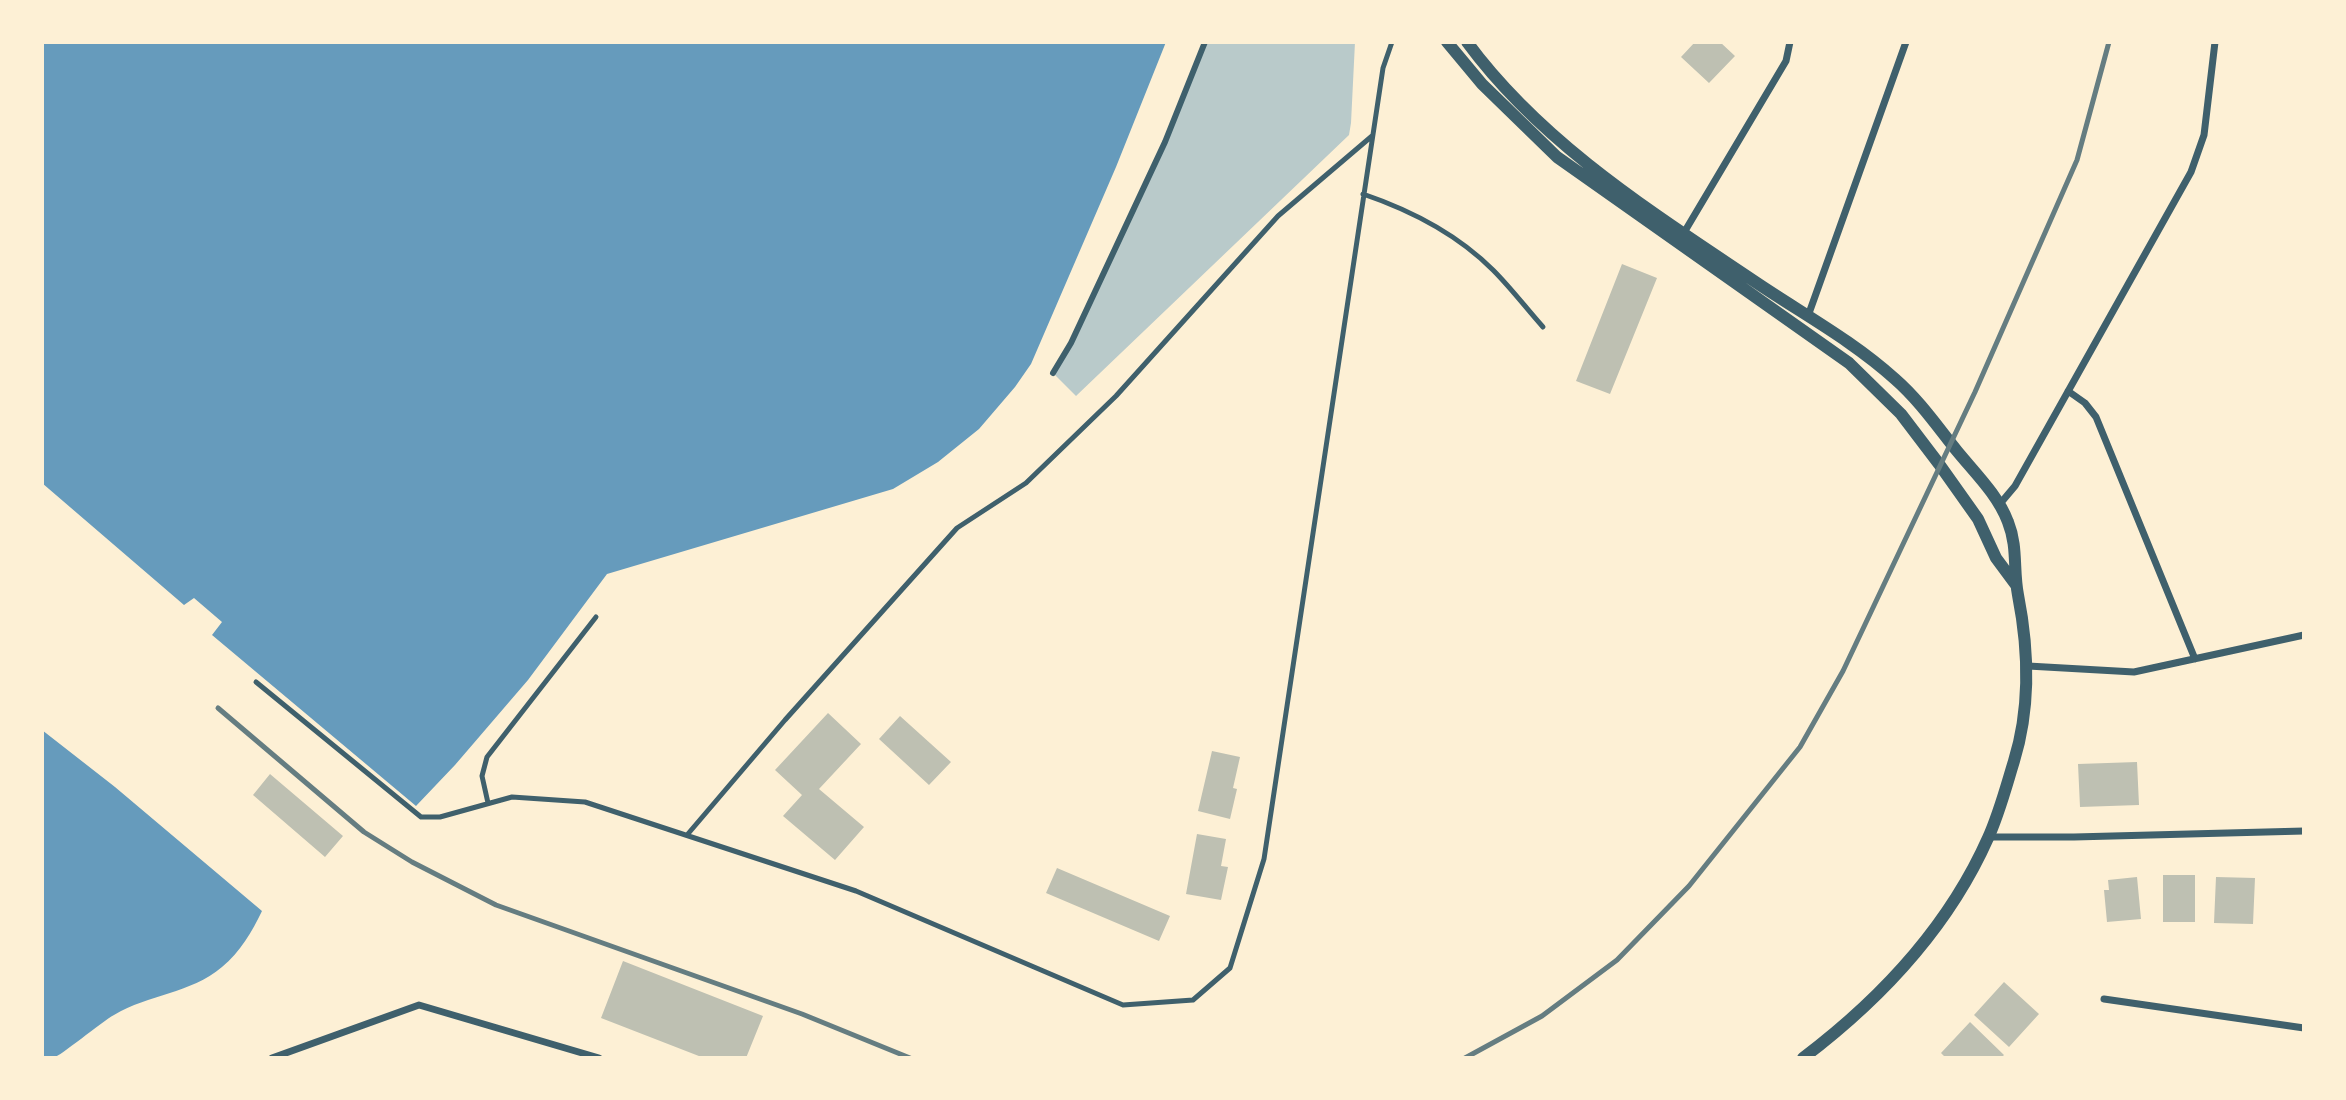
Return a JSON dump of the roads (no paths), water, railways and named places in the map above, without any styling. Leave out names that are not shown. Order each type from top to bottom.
[{"type":"street","points":[[1053,373],[1071,343],[1165,142],[1205,42]]},
{"type":"street","points":[[1447,42],[1482,84],[1557,157],[1870,358],[1914,398],[1997,502],[2007,520],[2015,547],[2016,586],[2027,640],[2028,666],[2022,730],[1989,837],[1948,909],[1912,959],[1870,1004],[1803,1058]]},
{"type":"street","points":[[1467,42],[1506,89],[1563,145],[1680,238],[1849,363],[1901,414],[1978,519],[1996,558],[2016,586]]},
{"type":"street","points":[[1680,238],[1786,61],[1790,46],[1779,42]]},
{"type":"street","points":[[1808,316],[1906,42]]},
{"type":"street","points":[[1997,502],[2015,486],[2191,172],[2206,125],[2215,42]]},
{"type":"street","points":[[2068,391],[2085,402],[2096,417],[2195,659]]},
{"type":"street","points":[[2028,666],[2134,672],[2304,635]]},
{"type":"street","points":[[1989,837],[2304,831]]},
{"type":"street","points":[[2104,999],[2304,1028]]},
{"type":"street","points":[[272,1058],[419,1005],[599,1058]]},
{"type":"lane","points":[[256,682],[421,817],[440,817],[512,797],[585,802],[856,891],[1123,1005],[1193,1000],[1230,968],[1265,859],[1382,68],[1392,42]]},
{"type":"lane","points":[[687,835],[785,720],[957,528],[1026,483],[1116,396],[1278,216],[1372,136]]},
{"type":"lane","points":[[1363,194],[1407,211],[1467,248],[1492,270],[1543,327]]},
{"type":"lane","points":[[488,803],[482,776],[486,757],[596,617]]},
{"type":"water","points":[[42,42],[1166,42],[1116,167],[1031,364],[979,429],[938,462],[893,489],[607,574],[528,680],[416,806],[212,635],[222,622],[194,598],[184,605],[42,483]]},
{"type":"water","points":[[42,730],[115,787],[262,911],[240,948],[210,976],[183,989],[127,1008],[53,1058],[42,1058]]},
{"type":"railway","points":[[1465,1058],[1542,1016],[1617,960],[1689,886],[1800,747],[1843,671],[1975,392],[2077,160],[2109,42]]},
{"type":"railway","points":[[218,708],[364,832],[412,862],[496,905],[802,1014],[910,1058]]}]
